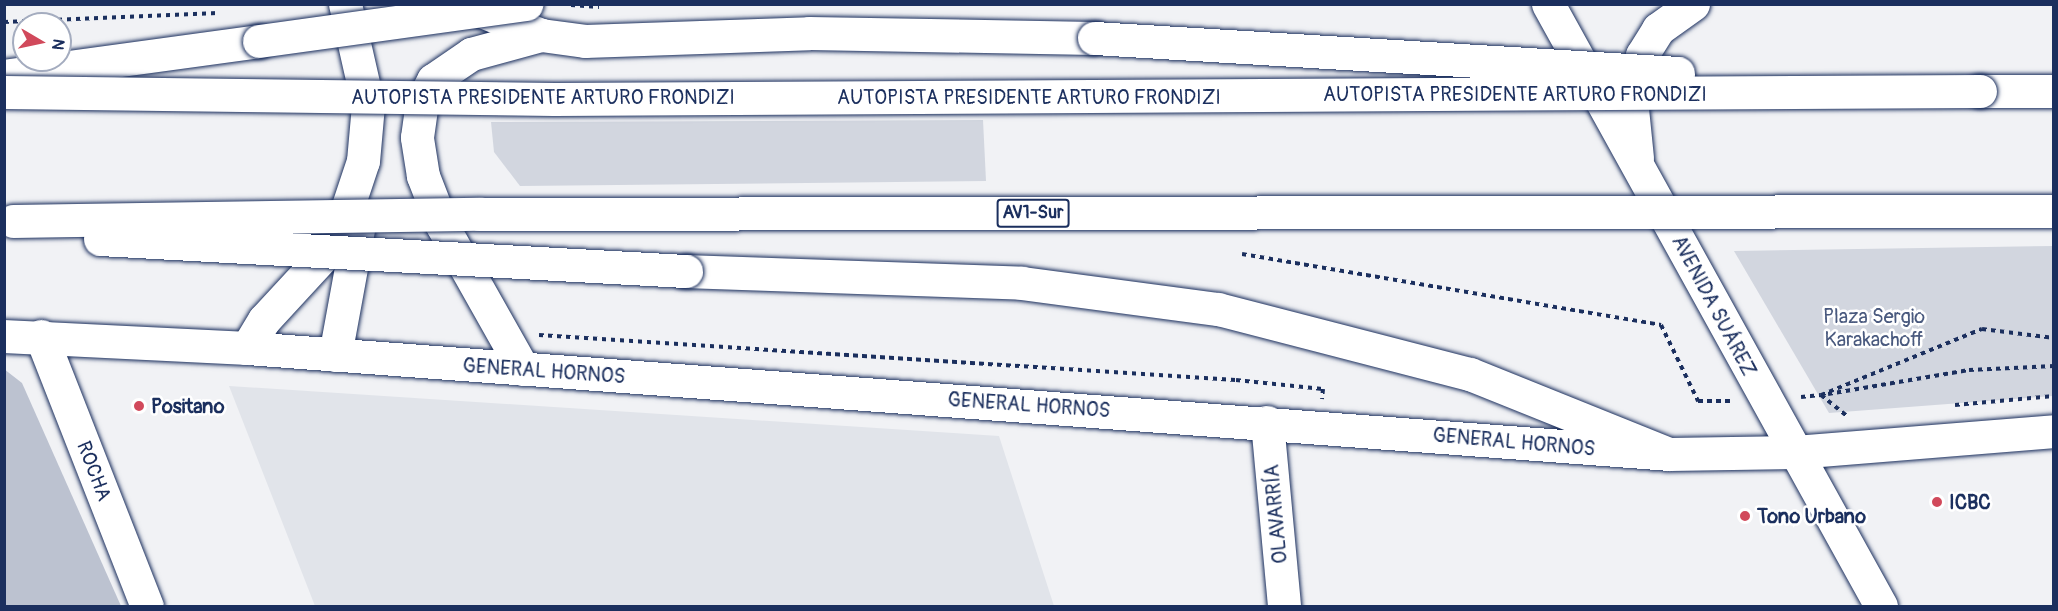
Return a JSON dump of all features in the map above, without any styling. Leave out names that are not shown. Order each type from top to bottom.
[{"type":"main road","points":[[335,355],[356,247],[368,105],[345,4]]},
{"type":"main road","points":[[465,4],[541,35],[585,41],[809,33],[1094,38],[1980,91]]},
{"type":"main road","points":[[4,76],[526,4]]},
{"type":"main road","name":"AVENIDA SUÁREZ","points":[[1548,4],[1637,158],[1764,401],[1881,606]]},
{"type":"main road","points":[[1637,158],[1632,109],[1642,55],[1658,29],[1693,4]]},
{"type":"main road","points":[[523,369],[442,225],[423,176],[417,137],[422,101],[433,81],[471,54],[541,35]]},
{"type":"main road","name":"AUTOPISTA PRESIDENTE ARTURO FRONDIZI","points":[[4,92],[577,99],[2054,91]]},
{"type":"main road","points":[[247,348],[264,320],[336,242],[363,161]]},
{"type":"main road","name":"AV1-Sur","points":[[9,221],[479,214],[2054,211]]},
{"type":"main road","points":[[9,221],[107,240],[686,271],[1022,284],[1218,309],[1470,374],[1669,454]]},
{"type":"main road","name":"GENERAL HORNOS","points":[[4,336],[41,336],[247,348],[1267,422],[1669,454],[1795,452],[2054,431]]},
{"type":"main road","name":"ROCHA","points":[[41,336],[147,606]]},
{"type":"main road","name":"OLAVARRÍA","points":[[1267,422],[1284,606]]},
{"type":"path","points":[[4,22],[230,12]]},
{"type":"path","points":[[1242,254],[1660,325],[1698,401],[1764,401],[1821,395],[1969,370],[2054,366]]},
{"type":"path","points":[[1821,395],[1982,329],[2054,339]]},
{"type":"path","points":[[1821,395],[1845,415],[1856,414]]},
{"type":"path","points":[[1942,406],[2054,396]]},
{"type":"shaded area","points":[[229,386],[999,436],[1054,606],[315,606]]},
{"type":"green space","points":[[983,120],[986,181],[520,186],[494,152],[491,122]]},
{"type":"green space","name":"Plaza Sergio Karakachoff","points":[[2053,246],[2053,396],[1829,413],[1734,251]]},
{"type":"building","points":[[4,369],[22,383],[121,606],[4,606]]},
{"type":"place","name":"Positano","points":[[139,406]]},
{"type":"place","name":"ICBC","points":[[1937,502]]},
{"type":"place","name":"Tono Urbano","points":[[1745,516]]}]
